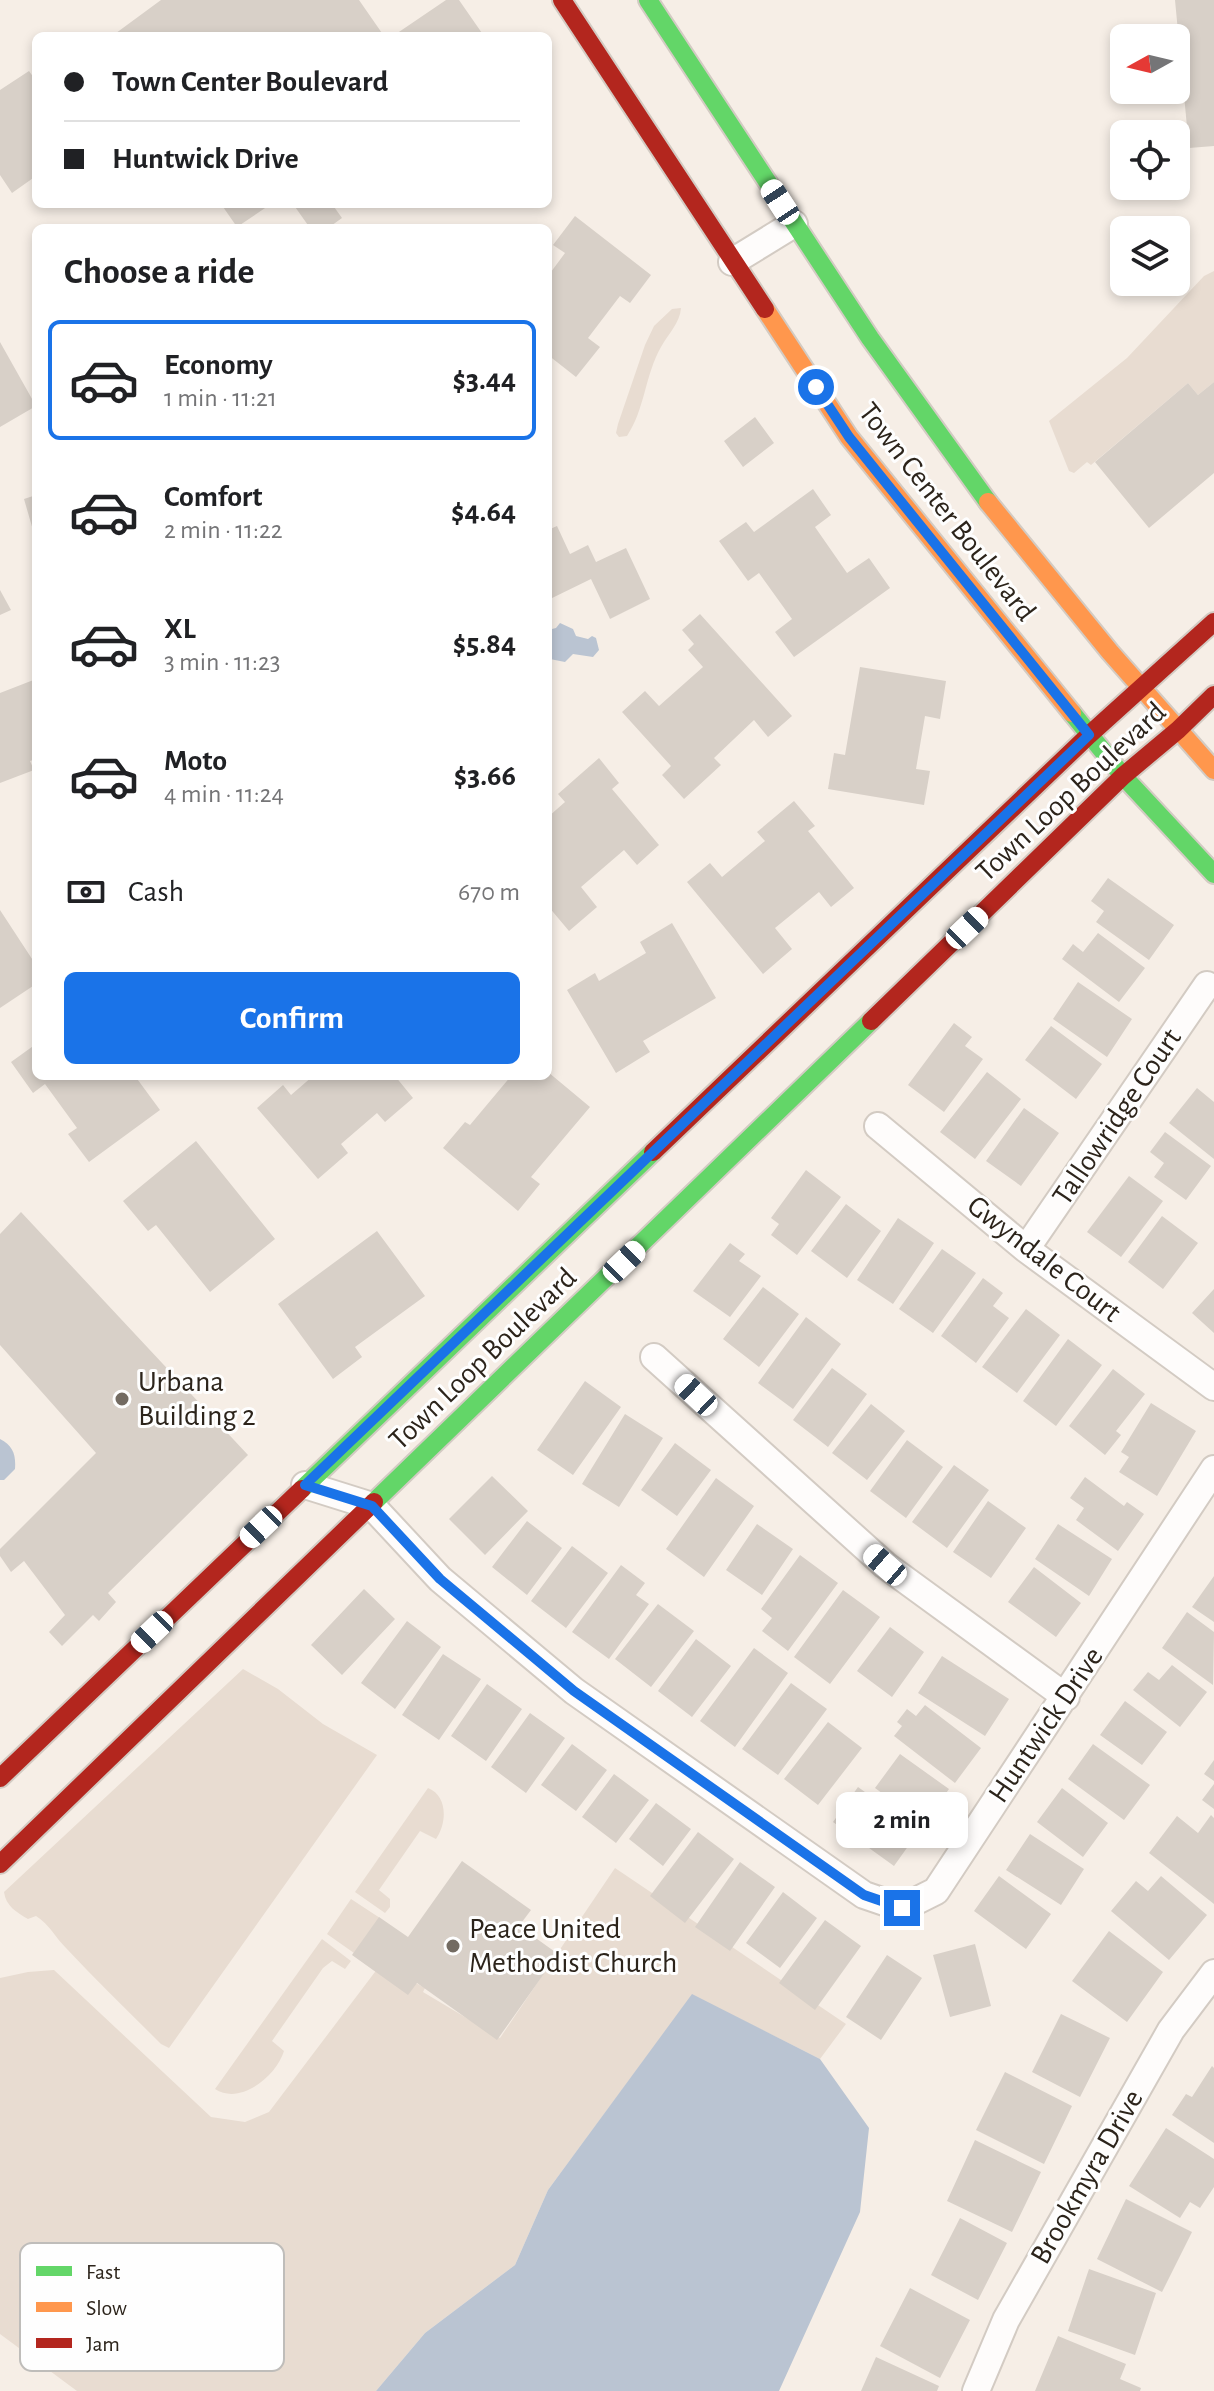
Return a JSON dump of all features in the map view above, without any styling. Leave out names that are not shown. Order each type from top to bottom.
[{"type":"street","name":"Town Center Boulevard","points":[[562,0],[849,437],[1123,776],[1214,874]]},
{"type":"street","name":"Town Center Boulevard","points":[[648,0],[794,224],[946,447],[1022,546],[1141,689],[1214,770]]},
{"type":"street","points":[[732,262],[794,224]]},
{"type":"street","name":"Town Loop Boulevard","points":[[0,1778],[1089,735],[1214,622]]},
{"type":"street","name":"Town Loop Boulevard","points":[[0,1864],[1123,776],[1214,695]]},
{"type":"street","name":"Tallowridge Court","points":[[1026,1249],[1207,985]]},
{"type":"street","name":"Gwyndale Court","points":[[878,1126],[1026,1249],[1214,1387]]},
{"type":"street","points":[[654,1357],[885,1565],[1066,1697]]},
{"type":"street","name":"Huntwick Drive","points":[[305,1485],[372,1506],[440,1579],[574,1691],[864,1895],[902,1908],[936,1891],[1214,1469]]},
{"type":"street","name":"Brookmyra Drive","points":[[976,2391],[1006,2320],[1171,2030],[1214,1973]]},
{"type":"shaded area","points":[[1214,271],[1214,382],[1198,395],[1188,383],[1091,465],[1087,462],[1074,473],[1069,471],[1049,421],[1127,358],[1185,296],[1190,296],[1190,291],[1204,276]]},
{"type":"shaded area","points":[[681,308],[676,324],[651,369],[633,426],[627,436],[619,437],[616,433],[618,424],[654,326],[672,309]]},
{"type":"shaded area","points":[[243,1669],[278,1689],[323,1724],[377,1755],[169,2048],[161,2044],[113,1996],[49,1927],[36,1916],[28,1919],[12,1908],[4,1892]]},
{"type":"shaded area","points":[[428,1788],[439,1797],[444,1810],[440,1833],[436,1839],[420,1831],[379,1890],[390,1899],[390,1907],[385,1913],[355,1892]]},
{"type":"shaded area","points":[[615,1868],[846,2024],[820,2059],[692,1995],[548,2190],[515,2265],[425,2333],[376,2391],[77,2391],[50,2371],[284,2371],[284,2243],[20,2243],[20,2349],[0,2334],[0,1978],[54,1970],[211,2117],[245,2122],[269,2112],[381,1964],[425,1988],[423,1992],[500,2038]]},
{"type":"shaded area","points":[[351,1899],[380,1918],[354,1953],[327,1934]]},
{"type":"shaded area","points":[[322,1939],[351,1961],[345,1969],[332,1961],[323,1968],[272,2041],[284,2051],[274,2069],[246,2091],[236,2094],[215,2089]]},
{"type":"water","points":[[560,623],[573,629],[576,636],[596,638],[599,650],[593,657],[573,654],[565,662],[552,659],[552,629]]},
{"type":"water","points":[[0,1439],[11,1448],[15,1459],[15,1469],[4,1480],[0,1480]]},
{"type":"water","points":[[692,1994],[820,2059],[869,2128],[860,2212],[779,2391],[376,2391],[425,2333],[515,2265],[548,2190]]},
{"type":"building","points":[[161,0],[359,0],[381,32],[117,32]]},
{"type":"building","points":[[446,0],[459,0],[481,32],[399,32]]},
{"type":"building","points":[[1175,0],[1214,0],[1214,146],[1190,148],[1190,120],[1186,120],[1185,104],[1190,104],[1190,24],[1177,24]]},
{"type":"building","points":[[29,71],[32,75],[32,179],[12,193],[0,175],[0,90]]},
{"type":"building","points":[[224,208],[265,208],[241,224],[235,224]]},
{"type":"building","points":[[296,208],[335,208],[342,218],[334,224],[307,224]]},
{"type":"building","points":[[575,216],[651,275],[630,303],[620,296],[588,338],[600,347],[576,377],[552,358],[552,271],[565,253],[553,245]]},
{"type":"building","points":[[0,342],[32,399],[32,408],[0,427]]},
{"type":"building","points":[[1214,382],[1214,473],[1149,528],[1095,462],[1188,383],[1198,395]]},
{"type":"building","points":[[755,417],[774,443],[743,467],[724,441]]},
{"type":"building","points":[[813,489],[831,515],[815,527],[847,573],[869,558],[890,588],[794,657],[775,632],[792,619],[759,573],[748,581],[719,541],[746,522],[754,532]]},
{"type":"building","points":[[32,496],[32,527],[24,499]]},
{"type":"building","points":[[557,526],[570,554],[588,545],[596,562],[626,548],[650,599],[610,619],[591,579],[552,598],[552,528]]},
{"type":"building","points":[[0,590],[11,610],[0,615]]},
{"type":"building","points":[[700,614],[792,716],[768,737],[754,720],[714,758],[721,765],[684,799],[662,775],[671,766],[622,712],[645,691],[659,706],[703,667],[688,650],[694,644],[682,630]]},
{"type":"building","points":[[860,667],[946,681],[940,719],[925,716],[916,769],[930,771],[924,805],[828,789],[834,753],[845,755]]},
{"type":"building","points":[[32,681],[32,771],[0,783],[0,693]]},
{"type":"building","points":[[599,758],[619,783],[612,789],[659,845],[637,865],[624,850],[581,887],[597,907],[569,931],[552,911],[552,813],[565,802],[558,794]]},
{"type":"building","points":[[794,801],[815,826],[808,831],[854,888],[831,907],[819,892],[775,928],[792,949],[763,974],[687,882],[710,863],[722,877],[765,841],[757,832]]},
{"type":"building","points":[[1108,878],[1174,925],[1149,960],[1096,922],[1104,911],[1091,901]]},
{"type":"building","points":[[0,910],[32,959],[32,987],[0,1008]]},
{"type":"building","points":[[672,923],[716,998],[643,1041],[650,1052],[616,1073],[567,990],[595,973],[599,981],[646,953],[640,942]]},
{"type":"building","points":[[1098,933],[1145,968],[1119,1002],[1062,959],[1073,944],[1083,952]]},
{"type":"building","points":[[1078,982],[1132,1019],[1107,1057],[1053,1019]]},
{"type":"building","points":[[954,1023],[972,1037],[965,1046],[983,1059],[944,1112],[908,1085]]},
{"type":"building","points":[[1051,1026],[1102,1064],[1076,1099],[1025,1060]]},
{"type":"building","points":[[32,1047],[32,1080],[138,1080],[160,1110],[89,1162],[68,1134],[77,1128],[45,1084],[33,1093],[11,1062]]},
{"type":"building","points":[[987,1072],[1021,1099],[975,1159],[940,1132]]},
{"type":"building","points":[[552,1075],[590,1107],[531,1177],[540,1184],[518,1211],[443,1148],[465,1122],[470,1125],[508,1080],[552,1080]]},
{"type":"building","points":[[308,1080],[398,1080],[413,1098],[385,1122],[377,1113],[341,1144],[348,1153],[318,1179],[257,1108],[283,1085],[291,1095]]},
{"type":"building","points":[[1197,1088],[1214,1102],[1214,1159],[1169,1123]]},
{"type":"building","points":[[1024,1108],[1059,1133],[1021,1186],[986,1161]]},
{"type":"building","points":[[1165,1132],[1211,1166],[1186,1200],[1154,1177],[1164,1163],[1150,1152]]},
{"type":"building","points":[[196,1141],[275,1239],[210,1292],[156,1225],[148,1231],[123,1201]]},
{"type":"building","points":[[806,1170],[841,1197],[797,1255],[771,1235],[779,1224],[771,1218]]},
{"type":"building","points":[[1129,1176],[1163,1201],[1121,1257],[1087,1232]]},
{"type":"building","points":[[846,1204],[881,1231],[847,1278],[811,1251]]},
{"type":"building","name":"Urbana Building 2","points":[[21,1212],[248,1455],[108,1593],[116,1602],[99,1621],[93,1615],[62,1646],[49,1632],[65,1615],[24,1561],[11,1572],[0,1556],[0,1549],[96,1453],[0,1345],[0,1234]]},
{"type":"building","points":[[1162,1216],[1198,1243],[1163,1289],[1128,1262]]},
{"type":"building","points":[[898,1218],[934,1243],[893,1304],[857,1280]]},
{"type":"building","points":[[377,1231],[425,1296],[355,1347],[362,1357],[333,1379],[278,1304]]},
{"type":"building","points":[[730,1243],[745,1254],[739,1261],[761,1276],[730,1317],[693,1291]]},
{"type":"building","points":[[942,1249],[976,1273],[933,1333],[899,1309]]},
{"type":"building","points":[[983,1278],[1003,1293],[993,1306],[1009,1318],[976,1363],[941,1336]]},
{"type":"building","points":[[763,1287],[799,1314],[759,1367],[723,1339]]},
{"type":"building","points":[[1214,1289],[1214,1333],[1192,1313]]},
{"type":"building","points":[[1026,1309],[1060,1335],[1017,1393],[982,1367]]},
{"type":"building","points":[[806,1317],[841,1344],[793,1409],[758,1383]]},
{"type":"building","points":[[1068,1339],[1102,1365],[1056,1426],[1023,1401]]},
{"type":"building","points":[[832,1368],[867,1394],[828,1447],[793,1420]]},
{"type":"building","points":[[1113,1369],[1145,1394],[1116,1431],[1121,1435],[1105,1455],[1069,1426]]},
{"type":"building","points":[[585,1381],[621,1407],[573,1475],[537,1450]]},
{"type":"building","points":[[1151,1403],[1196,1431],[1157,1496],[1119,1472],[1129,1457],[1121,1452]]},
{"type":"building","points":[[871,1404],[905,1431],[867,1480],[832,1453]]},
{"type":"building","points":[[625,1414],[663,1438],[619,1507],[582,1484]]},
{"type":"building","points":[[907,1440],[943,1467],[906,1518],[870,1491]]},
{"type":"building","points":[[675,1443],[711,1470],[677,1516],[641,1490]]},
{"type":"building","points":[[954,1465],[989,1490],[947,1548],[912,1522]]},
{"type":"building","points":[[492,1476],[528,1511],[485,1555],[449,1519]]},
{"type":"building","points":[[1085,1477],[1124,1506],[1127,1502],[1144,1514],[1118,1551],[1076,1520],[1084,1508],[1070,1498]]},
{"type":"building","points":[[716,1478],[754,1506],[704,1577],[666,1549]]},
{"type":"building","points":[[988,1501],[1026,1528],[991,1578],[953,1552]]},
{"type":"building","points":[[527,1521],[562,1548],[527,1595],[492,1567]]},
{"type":"building","points":[[757,1524],[793,1549],[762,1595],[726,1570]]},
{"type":"building","points":[[1058,1524],[1112,1559],[1089,1596],[1035,1559]]},
{"type":"building","points":[[572,1546],[608,1573],[566,1628],[531,1601]]},
{"type":"building","points":[[800,1555],[838,1583],[788,1651],[762,1631],[772,1618],[761,1609]]},
{"type":"building","points":[[621,1565],[645,1583],[636,1595],[649,1604],[609,1659],[572,1632]]},
{"type":"building","points":[[1034,1567],[1081,1603],[1056,1637],[1008,1602]]},
{"type":"building","points":[[1214,1576],[1214,1622],[1192,1607]]},
{"type":"building","points":[[364,1589],[395,1619],[342,1675],[311,1645]]},
{"type":"building","points":[[843,1590],[880,1617],[830,1684],[794,1657]]},
{"type":"building","points":[[658,1604],[694,1631],[651,1687],[615,1659]]},
{"type":"building","points":[[1187,1612],[1214,1632],[1213,1685],[1162,1648]]},
{"type":"building","points":[[407,1621],[441,1647],[395,1709],[361,1683]]},
{"type":"building","points":[[890,1627],[924,1652],[892,1697],[857,1671]]},
{"type":"building","points":[[696,1639],[731,1666],[692,1717],[658,1691]]},
{"type":"building","points":[[754,1648],[788,1673],[735,1747],[700,1721]]},
{"type":"building","points":[[443,1654],[481,1679],[439,1740],[402,1715]]},
{"type":"building","points":[[942,1656],[1009,1699],[985,1736],[918,1693]]},
{"type":"building","points":[[1172,1665],[1207,1692],[1180,1727],[1133,1690],[1148,1672],[1159,1680]]},
{"type":"building","points":[[791,1683],[827,1709],[778,1775],[742,1749]]},
{"type":"building","points":[[487,1684],[522,1709],[486,1761],[451,1736]]},
{"type":"building","points":[[1125,1701],[1167,1732],[1142,1765],[1100,1735]]},
{"type":"building","points":[[925,1705],[981,1748],[955,1783],[894,1736],[902,1726],[897,1722],[907,1709],[916,1716]]},
{"type":"building","points":[[530,1713],[565,1738],[526,1793],[491,1767]]},
{"type":"building","points":[[828,1722],[862,1748],[818,1805],[784,1779]]},
{"type":"building","points":[[572,1744],[607,1770],[576,1811],[541,1785]]},
{"type":"building","points":[[1093,1744],[1150,1785],[1124,1820],[1068,1779]]},
{"type":"building","points":[[900,1754],[949,1789],[924,1824],[875,1788]]},
{"type":"building","points":[[1214,1760],[1214,1781],[1204,1774]]},
{"type":"building","points":[[614,1774],[649,1800],[616,1843],[582,1817]]},
{"type":"building","points":[[1214,1784],[1214,1809],[1202,1800]]},
{"type":"building","points":[[858,1787],[919,1831],[894,1866],[833,1822]]},
{"type":"building","points":[[1062,1788],[1108,1823],[1083,1857],[1037,1822]]},
{"type":"building","points":[[656,1803],[691,1829],[663,1866],[629,1839]]},
{"type":"building","points":[[1211,1815],[1214,1818],[1214,1904],[1149,1853],[1177,1816],[1198,1833]]},
{"type":"building","points":[[698,1832],[734,1859],[685,1923],[650,1896]]},
{"type":"building","points":[[1030,1834],[1084,1869],[1061,1905],[1006,1870]]},
{"type":"building","name":"Peace United Methodist Church","points":[[462,1861],[531,1910],[519,1926],[558,1954],[497,2040],[417,1983],[408,1995],[352,1955],[379,1917],[408,1937]]},
{"type":"building","points":[[740,1862],[775,1887],[730,1951],[695,1927]]},
{"type":"building","points":[[999,1876],[1051,1914],[1026,1949],[974,1911]]},
{"type":"building","points":[[1161,1876],[1207,1915],[1169,1960],[1111,1911],[1136,1881],[1148,1891]]},
{"type":"building","points":[[783,1892],[817,1918],[780,1968],[746,1943]]},
{"type":"building","points":[[825,1920],[861,1946],[815,2010],[779,1983]]},
{"type":"building","points":[[1109,1931],[1163,1972],[1127,2022],[1072,1981]]},
{"type":"building","points":[[975,1944],[991,2006],[950,2017],[933,1955]]},
{"type":"building","points":[[887,1955],[922,1978],[881,2040],[846,2017]]},
{"type":"building","points":[[1061,2014],[1110,2038],[1080,2097],[1032,2072]]},
{"type":"building","points":[[1212,2066],[1214,2143],[1172,2115],[1186,2094],[1192,2097]]},
{"type":"building","points":[[1005,2072],[1072,2106],[1044,2164],[976,2130]]},
{"type":"building","points":[[1166,2128],[1214,2159],[1214,2187],[1200,2208],[1190,2202],[1180,2218],[1129,2186]]},
{"type":"building","points":[[975,2140],[1041,2172],[1012,2232],[947,2201]]},
{"type":"building","points":[[1126,2199],[1192,2232],[1162,2292],[1097,2259]]},
{"type":"building","points":[[960,2218],[1007,2243],[978,2300],[931,2275]]},
{"type":"building","points":[[1089,2269],[1156,2293],[1135,2355],[1068,2331]]},
{"type":"building","points":[[910,2288],[970,2320],[940,2378],[880,2346]]},
{"type":"building","points":[[1058,2336],[1126,2364],[1120,2379],[1141,2388],[1140,2391],[1035,2391]]},
{"type":"building","points":[[876,2357],[939,2386],[937,2391],[861,2391]]},
{"type":"traffic: fast","points":[[648,0],[870,338],[988,502]]},
{"type":"traffic: fast","points":[[1072,713],[1123,776],[1214,874]]},
{"type":"traffic: fast","points":[[374,1502],[871,1021]]},
{"type":"traffic: fast","points":[[302,1489],[653,1152]]},
{"type":"traffic: slow","points":[[765,309],[849,437],[1072,713]]},
{"type":"traffic: slow","points":[[988,502],[1110,652],[1214,770]]},
{"type":"traffic: jam","points":[[562,0],[765,309]]},
{"type":"traffic: jam","points":[[653,1152],[1089,735],[1214,622]]},
{"type":"traffic: jam","points":[[871,1021],[1123,776],[1214,695]]},
{"type":"traffic: jam","points":[[0,1778],[302,1489]]},
{"type":"traffic: jam","points":[[0,1864],[374,1502]]},
{"type":"place","name":"Urbana Building 2","points":[[122,1399]]},
{"type":"place","name":"Peace United Methodist Church","points":[[453,1946]]},
{"type":"route","points":[[816,387],[849,437],[1089,735],[305,1485],[372,1506],[440,1579],[574,1691],[864,1895],[902,1908]]}]
